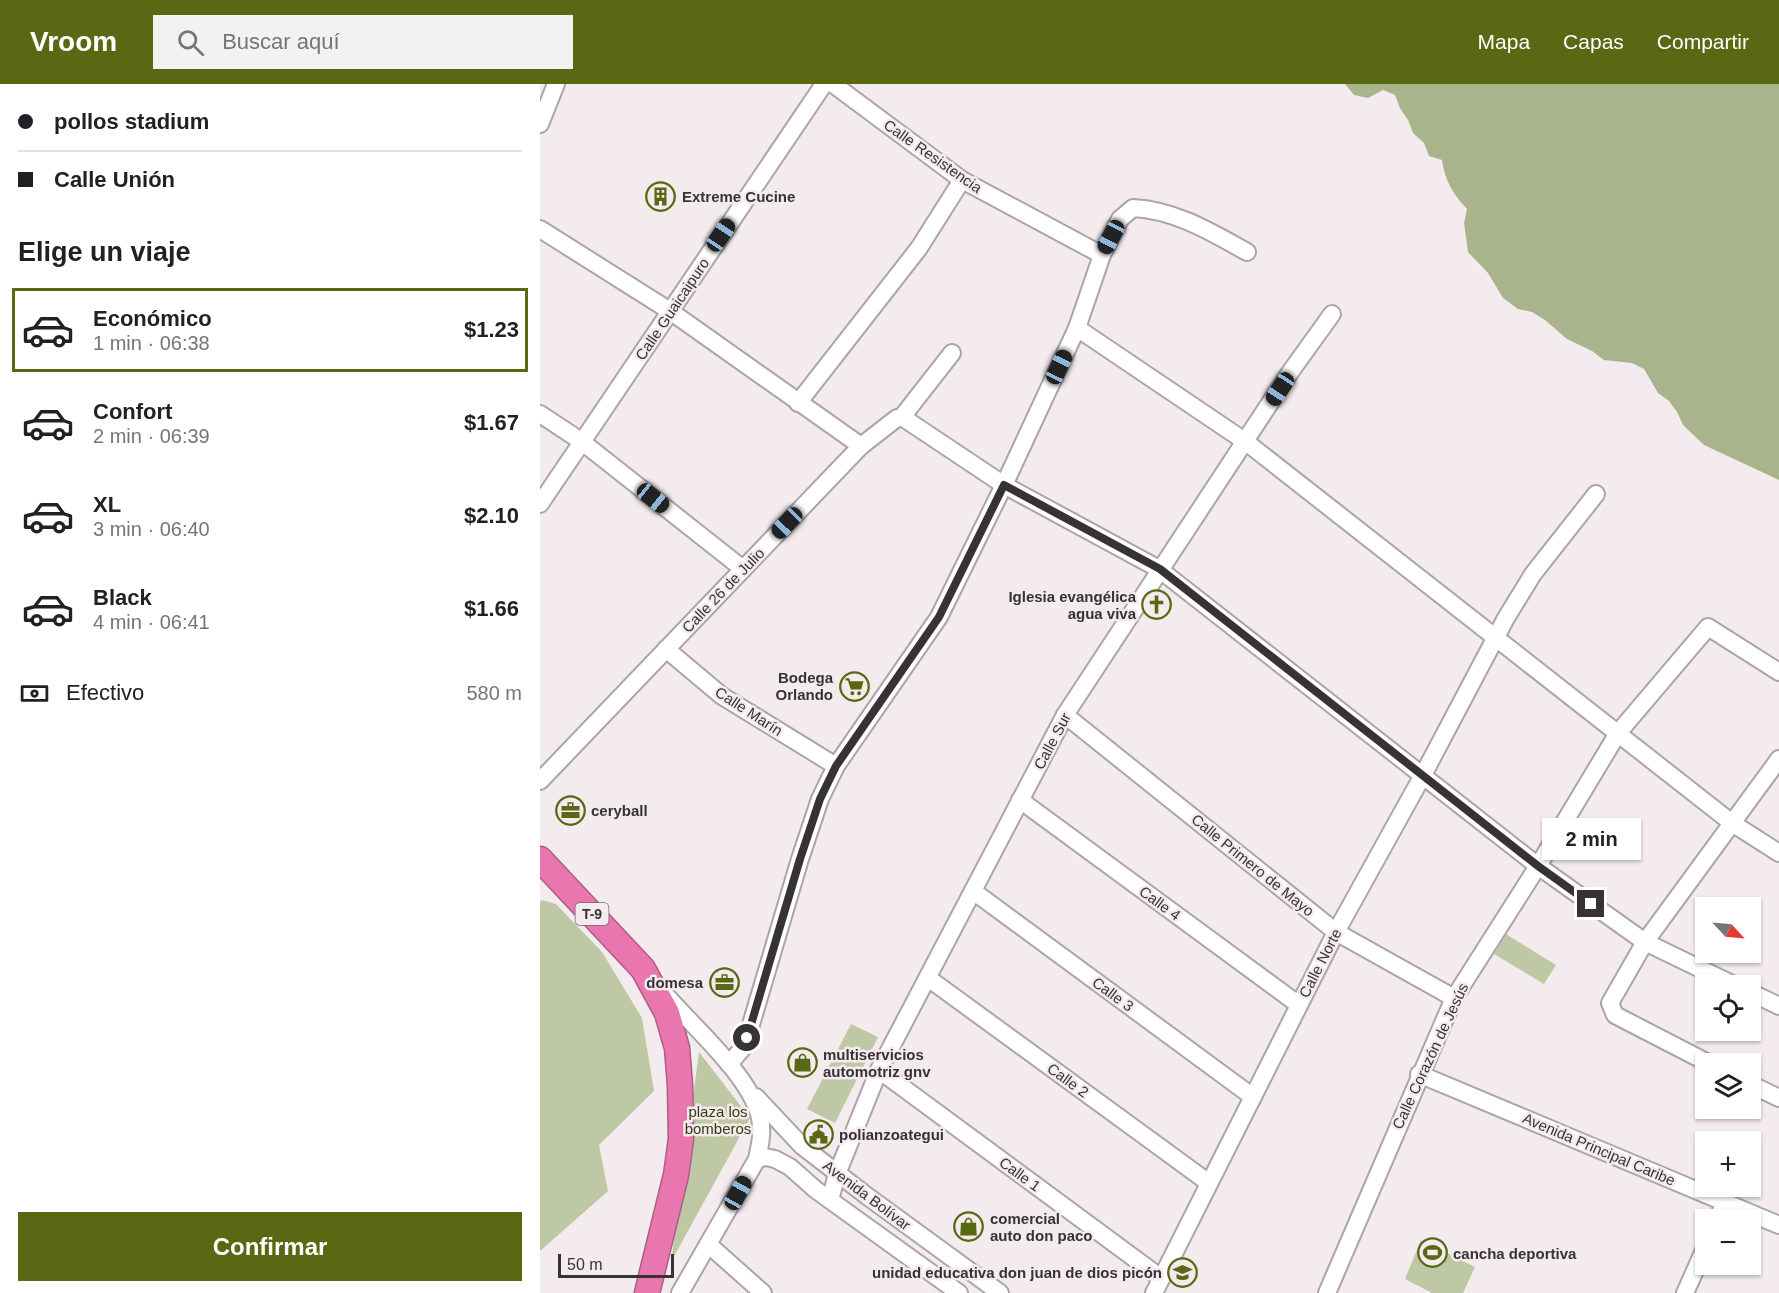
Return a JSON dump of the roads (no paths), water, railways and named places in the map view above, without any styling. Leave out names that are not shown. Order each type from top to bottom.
[{"type":"highway","name":"T-9","points":[[540,859],[643,969],[667,1013],[676,1048],[681,1128],[676,1175],[646,1292]]},
{"type":"street","points":[[540,124],[556,84]]},
{"type":"street","name":"Calle Guaicaipuro","points":[[540,504],[824,84]]},
{"type":"street","name":"Calle Resistencia","points":[[833,84],[962,180],[1101,255]]},
{"type":"street","points":[[798,403],[919,248],[962,180]]},
{"type":"street","points":[[729,1064],[747,1038],[820,799],[836,766],[939,617],[1077,328],[1101,255],[1120,219],[1133,208],[1150,209],[1202,226],[1247,252]]},
{"type":"street","points":[[540,229],[670,311],[861,446]]},
{"type":"street","name":"Calle Sur","points":[[830,1200],[837,1174],[879,1070],[1065,715],[1291,371],[1332,314]]},
{"type":"street","points":[[1077,328],[1246,442],[1732,822],[1779,853]]},
{"type":"street","name":"Calle 26 de Julio","points":[[540,781],[861,446],[897,418],[902,417],[952,353]]},
{"type":"street","points":[[540,414],[581,441],[743,569]]},
{"type":"street","points":[[902,417],[1004,485],[1160,569],[1538,866],[1645,942],[1713,975]]},
{"type":"street","name":"Calle Norte","points":[[1154,1293],[1336,932],[1520,594],[1596,494]]},
{"type":"street","name":"Calle Corazón de Jesús","points":[[1327,1293],[1419,1074],[1454,998],[1538,866],[1618,733],[1705,628],[1710,628],[1779,672]]},
{"type":"street","name":"Calle Marín","points":[[666,649],[722,696],[836,766]]},
{"type":"street","name":"Calle Primero de Mayo","points":[[1065,715],[1336,932],[1454,998]]},
{"type":"street","points":[[1695,1056],[1615,1015],[1610,1003],[1645,942],[1779,759]]},
{"type":"street","name":"Calle 4","points":[[1020,800],[1299,1005]]},
{"type":"street","name":"Calle 3","points":[[973,891],[1253,1097]]},
{"type":"street","name":"T-9","points":[[643,969],[729,1064],[745,1086],[760,1116],[762,1135],[757,1159],[680,1293]]},
{"type":"street","name":"Calle 2","points":[[928,978],[1209,1183]]},
{"type":"street","points":[[1761,997],[1779,1006]]},
{"type":"street","name":"Calle 1","points":[[879,1070],[1161,1278]]},
{"type":"street","name":"Avenida Principal Caribe","points":[[1419,1074],[1779,1225]]},
{"type":"street","name":"Avenida Bolívar","points":[[745,1086],[802,1146],[1000,1293]]},
{"type":"street","points":[[1761,1089],[1779,1098]]},
{"type":"street","name":"Avenida Bolívar","points":[[757,1159],[765,1157],[775,1159],[790,1167],[830,1200],[959,1293]]},
{"type":"street","points":[[1722,1209],[1725,1202]]},
{"type":"street","points":[[709,1245],[763,1293]]},
{"type":"street","points":[[1685,1293],[1695,1271]]},
{"type":"place","name":"Extreme Cucine","points":[[661,196]]},
{"type":"place","name":"Iglesia evangélica agua viva","points":[[1157,605]]},
{"type":"place","name":"Bodega Orlando","points":[[854,686]]},
{"type":"place","name":"ceryball","points":[[570,810]]},
{"type":"place","name":"domesa","points":[[724,982]]},
{"type":"place","name":"multiservicios automotriz gnv","points":[[802,1063]]},
{"type":"place","name":"polianzoategui","points":[[818,1134]]},
{"type":"place","name":"comercial auto don paco","points":[[969,1227]]},
{"type":"place","name":"cancha deportiva","points":[[1432,1253]]},
{"type":"place","name":"unidad educativa don juan de dios picón","points":[[1183,1272]]},
{"type":"park label","name":"plaza los bomberos","points":[[718,1120]]}]
